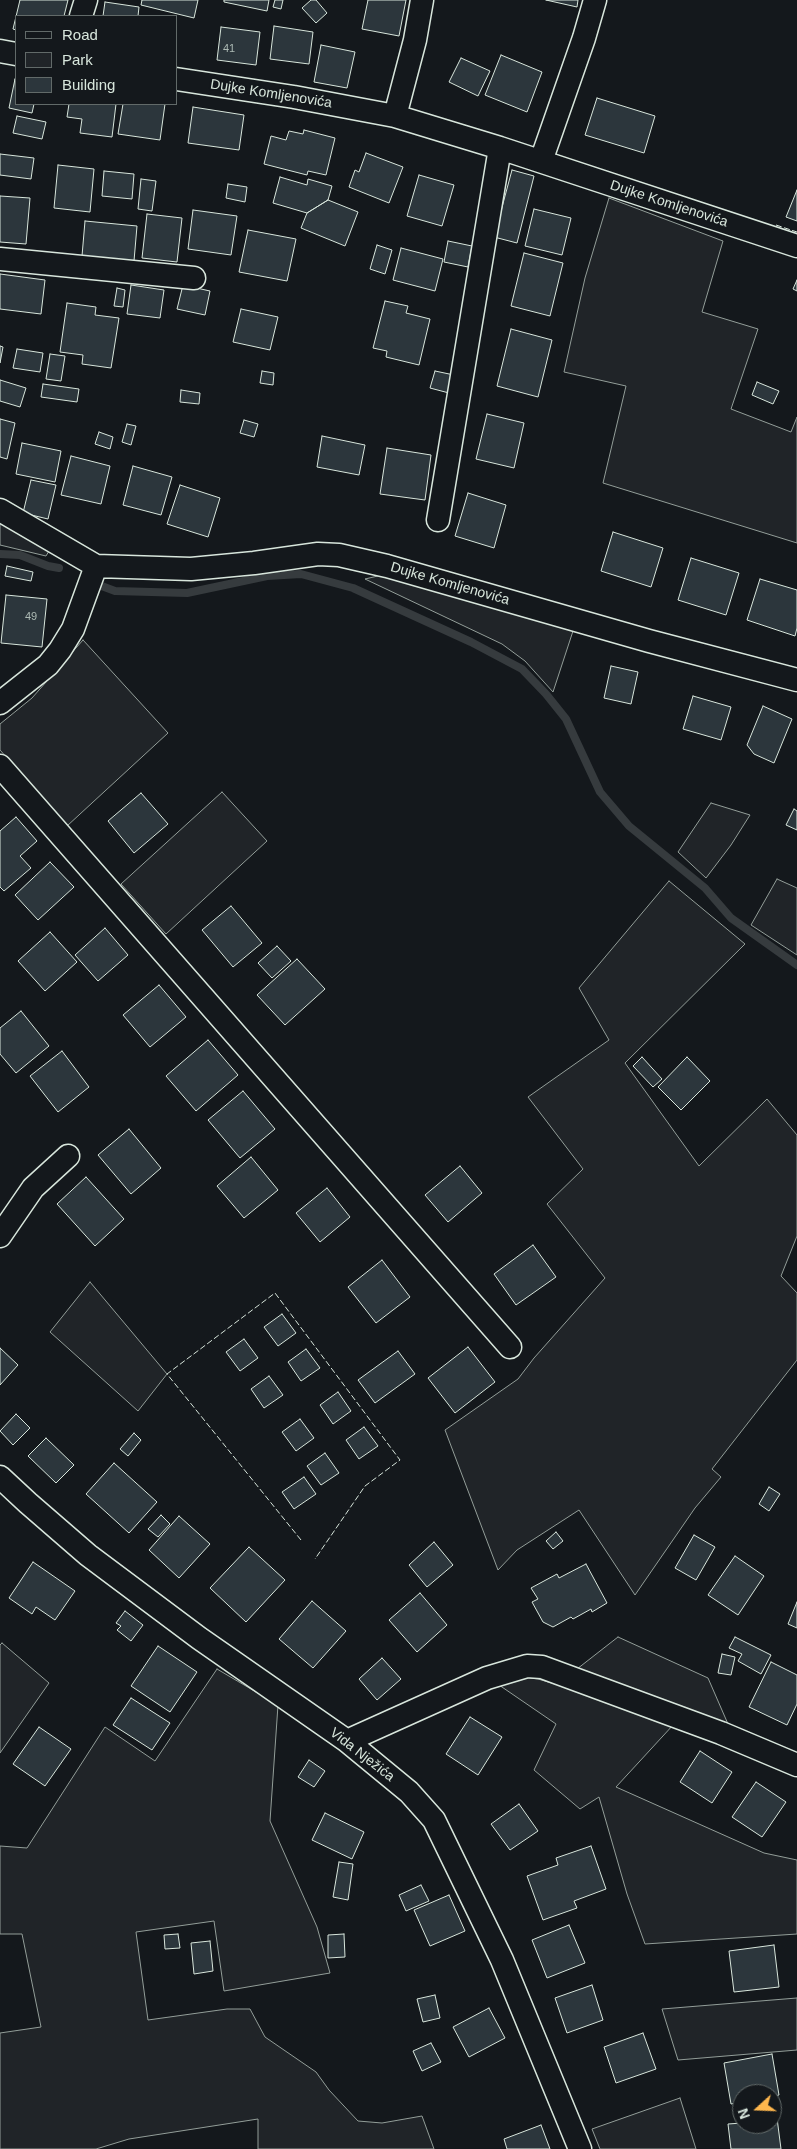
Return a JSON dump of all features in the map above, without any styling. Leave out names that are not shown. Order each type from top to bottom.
[{"type":"street","points":[[81,15],[86,0]]},
{"type":"street","points":[[395,116],[415,40],[422,0]]},
{"type":"street","points":[[541,161],[584,38],[595,0]]},
{"type":"street","points":[[0,51],[15,54]]},
{"type":"street","name":"Dujke Komljenovića","points":[[178,79],[294,97],[395,116],[541,161],[797,246]]},
{"type":"street","points":[[438,520],[500,148]]},
{"type":"street","points":[[0,259],[194,278]]},
{"type":"street","name":"Dujke Komljenovića","points":[[0,510],[96,566],[191,569],[318,554],[339,555],[387,566],[650,642],[797,680]]},
{"type":"street","points":[[0,703],[48,665],[60,650],[73,629],[96,566]]},
{"type":"street","points":[[0,766],[510,1346]]},
{"type":"street","points":[[0,1236],[33,1188],[68,1156]]},
{"type":"street","name":"Vida Nježića","points":[[0,1477],[96,1561],[200,1638],[347,1741],[409,1792],[434,1820],[502,1960],[580,2149]]},
{"type":"street","points":[[347,1741],[487,1678],[528,1666],[560,1674],[721,1733],[797,1765]]},
{"type":"green space","points":[[609,198],[723,241],[702,312],[758,329],[731,409],[791,432],[797,417],[797,543],[603,483],[626,386],[564,372],[585,278]]},
{"type":"green space","points":[[0,518],[49,551],[46,556],[0,545]]},
{"type":"green space","points":[[382,575],[573,631],[553,692],[525,661],[502,644],[365,579]]},
{"type":"green space","points":[[83,640],[168,733],[67,826],[0,750],[0,724],[32,698]]},
{"type":"green space","points":[[222,792],[267,841],[166,934],[121,884]]},
{"type":"green space","points":[[711,803],[750,815],[731,845],[706,878],[678,852]]},
{"type":"green space","points":[[777,879],[797,888],[797,955],[751,925]]},
{"type":"green space","points":[[669,881],[745,944],[625,1063],[699,1166],[767,1099],[797,1135],[797,1236],[781,1276],[797,1293],[797,1360],[712,1469],[721,1477],[695,1508],[635,1595],[579,1510],[517,1550],[498,1570],[445,1430],[518,1379],[534,1358],[605,1278],[547,1204],[583,1169],[528,1097],[609,1040],[579,988]]},
{"type":"green space","points":[[90,1282],[167,1374],[138,1411],[50,1332]]},
{"type":"green space","points":[[618,1637],[708,1678],[728,1724],[577,1669]]},
{"type":"green space","points":[[2,1643],[49,1683],[0,1753],[0,1645]]},
{"type":"green space","points":[[217,1669],[278,1705],[270,1821],[317,1927],[330,1973],[224,1991],[214,1921],[136,1932],[148,2020],[227,2009],[250,2009],[265,2037],[316,2072],[329,2090],[358,2121],[382,2123],[422,2116],[434,2149],[258,2149],[258,2119],[129,2139],[96,2149],[0,2149],[0,2033],[41,2027],[22,1934],[0,1934],[0,1846],[27,1848],[105,1727],[155,1761]]},
{"type":"green space","points":[[523,1677],[538,1679],[582,1692],[674,1724],[616,1787],[764,1853],[797,1860],[797,1934],[645,1944],[627,1894],[599,1797],[580,1809],[534,1770],[556,1724],[499,1685]]},
{"type":"green space","points":[[797,1998],[797,2050],[678,2060],[662,2009]]},
{"type":"green space","points":[[680,2098],[696,2149],[600,2149],[592,2129]]},
{"type":"building","points":[[20,0],[68,0],[64,15],[16,15]]},
{"type":"building","points":[[142,0],[198,0],[194,18],[141,5]]},
{"type":"building","points":[[224,0],[269,0],[267,11],[224,2]]},
{"type":"building","points":[[275,0],[283,0],[281,9],[273,7]]},
{"type":"building","points":[[311,0],[316,0],[327,13],[316,23],[302,8]]},
{"type":"building","points":[[368,0],[406,0],[399,36],[362,29]]},
{"type":"building","points":[[546,0],[578,0],[577,7]]},
{"type":"building","points":[[105,2],[139,7],[138,15],[103,15]]},
{"type":"building","points":[[274,26],[313,32],[309,64],[270,59]]},
{"type":"building","points":[[221,27],[260,32],[256,65],[217,60]]},
{"type":"building","points":[[321,45],[355,52],[347,88],[314,82]]},
{"type":"building","points":[[501,55],[542,72],[527,112],[485,95]]},
{"type":"building","points":[[461,58],[490,71],[478,96],[449,82]]},
{"type":"building","points":[[15,79],[15,105],[34,105],[32,113],[9,108]]},
{"type":"building","points":[[597,98],[655,116],[644,153],[585,135]]},
{"type":"building","points":[[69,105],[116,105],[112,137],[80,133],[82,119],[67,117]]},
{"type":"building","points":[[123,105],[165,105],[160,140],[118,134]]},
{"type":"building","points":[[193,107],[244,115],[239,150],[188,143]]},
{"type":"building","points":[[17,116],[46,122],[42,139],[13,133]]},
{"type":"building","points":[[304,130],[335,138],[326,175],[308,171],[307,175],[264,164],[271,136],[286,140],[289,131],[303,134]]},
{"type":"building","points":[[366,153],[403,167],[389,203],[349,187],[355,170],[359,172]]},
{"type":"building","points":[[0,154],[34,158],[31,179],[0,175]]},
{"type":"building","points":[[58,165],[94,169],[90,212],[54,208]]},
{"type":"building","points":[[512,170],[534,176],[517,243],[494,237]]},
{"type":"building","points":[[104,171],[134,174],[132,199],[102,196]]},
{"type":"building","points":[[419,175],[454,185],[442,226],[407,216]]},
{"type":"building","points":[[280,177],[307,185],[308,179],[332,186],[328,200],[307,213],[273,203]]},
{"type":"building","points":[[141,179],[156,181],[152,211],[138,209]]},
{"type":"building","points":[[228,184],[247,187],[245,202],[226,198]]},
{"type":"building","points":[[797,190],[797,221],[786,217]]},
{"type":"building","points":[[0,196],[30,198],[26,244],[0,242]]},
{"type":"building","points":[[328,200],[358,212],[345,246],[301,228],[307,213]]},
{"type":"building","points":[[534,209],[571,218],[562,255],[525,246]]},
{"type":"building","points":[[193,210],[237,216],[231,255],[188,249]]},
{"type":"building","points":[[147,214],[182,218],[177,262],[142,258]]},
{"type":"building","points":[[85,221],[137,226],[134,261],[82,256]]},
{"type":"building","points":[[248,230],[296,239],[287,281],[239,272]]},
{"type":"building","points":[[448,241],[472,246],[468,267],[444,262]]},
{"type":"building","points":[[377,245],[392,250],[385,274],[370,269]]},
{"type":"building","points":[[401,248],[443,259],[435,291],[393,280]]},
{"type":"building","points":[[524,253],[563,263],[550,316],[511,306]]},
{"type":"building","points":[[0,274],[45,280],[41,314],[0,309]]},
{"type":"building","points":[[797,280],[797,291],[793,289]]},
{"type":"building","points":[[131,285],[164,290],[160,318],[127,314]]},
{"type":"building","points":[[183,285],[210,291],[205,315],[177,309]]},
{"type":"building","points":[[117,288],[125,290],[123,307],[114,306]]},
{"type":"building","points":[[385,301],[408,306],[406,313],[430,319],[419,365],[386,357],[387,351],[373,348]]},
{"type":"building","points":[[67,303],[96,307],[95,315],[119,318],[111,368],[82,364],[83,355],[60,352]]},
{"type":"building","points":[[241,309],[278,317],[270,350],[233,342]]},
{"type":"building","points":[[511,329],[552,340],[538,397],[497,386]]},
{"type":"building","points":[[0,346],[3,347],[0,363]]},
{"type":"building","points":[[17,349],[43,353],[40,372],[13,368]]},
{"type":"building","points":[[50,354],[65,356],[61,381],[46,379]]},
{"type":"building","points":[[262,371],[274,373],[273,385],[260,383]]},
{"type":"building","points":[[435,371],[454,375],[449,393],[430,388]]},
{"type":"building","points":[[0,380],[26,388],[20,407],[0,401]]},
{"type":"building","points":[[757,382],[779,391],[773,404],[752,395]]},
{"type":"building","points":[[43,384],[79,389],[77,402],[41,397]]},
{"type":"building","points":[[181,390],[200,393],[199,404],[180,402]]},
{"type":"building","points":[[487,414],[524,423],[514,468],[476,459]]},
{"type":"building","points":[[0,419],[15,423],[7,459],[0,457]]},
{"type":"building","points":[[244,420],[258,424],[254,437],[240,433]]},
{"type":"building","points":[[127,424],[136,426],[131,445],[122,442]]},
{"type":"building","points":[[99,432],[113,437],[110,449],[95,444]]},
{"type":"building","points":[[322,436],[365,445],[359,475],[317,467]]},
{"type":"building","points":[[22,443],[61,451],[55,482],[16,474]]},
{"type":"building","points":[[387,448],[431,455],[425,500],[380,494]]},
{"type":"building","points":[[71,456],[110,466],[101,504],[61,495]]},
{"type":"building","points":[[133,466],[172,477],[161,515],[123,505]]},
{"type":"building","points":[[31,480],[56,485],[48,519],[23,513]]},
{"type":"building","points":[[180,485],[220,498],[208,537],[167,524]]},
{"type":"building","points":[[468,493],[506,505],[494,548],[455,536]]},
{"type":"building","points":[[613,532],[663,548],[651,587],[601,571]]},
{"type":"building","points":[[691,558],[739,573],[726,615],[678,600]]},
{"type":"building","points":[[7,566],[33,572],[31,581],[5,576]]},
{"type":"building","points":[[760,579],[797,590],[797,628],[795,636],[747,620]]},
{"type":"building","points":[[6,595],[47,599],[42,647],[1,643]]},
{"type":"building","points":[[611,666],[638,672],[631,704],[604,698]]},
{"type":"building","points":[[693,696],[731,707],[721,740],[683,729]]},
{"type":"building","points":[[763,706],[792,719],[774,763],[754,754],[747,745]]},
{"type":"building","points":[[141,793],[168,824],[134,853],[108,821]]},
{"type":"building","points":[[794,809],[797,811],[797,830],[786,825]]},
{"type":"building","points":[[16,817],[37,841],[20,856],[31,868],[4,891],[0,887],[0,831]]},
{"type":"building","points":[[50,862],[74,887],[38,920],[15,895]]},
{"type":"building","points":[[231,906],[262,943],[233,967],[202,930]]},
{"type":"building","points":[[105,928],[128,955],[98,981],[75,955]]},
{"type":"building","points":[[50,932],[77,962],[45,991],[18,961]]},
{"type":"building","points":[[277,946],[291,961],[272,978],[258,963]]},
{"type":"building","points":[[297,959],[325,989],[285,1025],[257,995]]},
{"type":"building","points":[[159,985],[186,1017],[150,1047],[123,1015]]},
{"type":"building","points":[[21,1011],[49,1046],[16,1073],[0,1054],[0,1028]]},
{"type":"building","points":[[208,1040],[238,1075],[196,1111],[166,1076]]},
{"type":"building","points":[[62,1051],[89,1087],[58,1112],[30,1076]]},
{"type":"building","points":[[642,1057],[662,1079],[653,1087],[633,1066]]},
{"type":"building","points":[[687,1057],[710,1081],[681,1110],[658,1087]]},
{"type":"building","points":[[243,1091],[275,1129],[240,1158],[208,1120]]},
{"type":"building","points":[[129,1129],[161,1168],[131,1194],[98,1155]]},
{"type":"building","points":[[251,1157],[278,1190],[244,1218],[217,1186]]},
{"type":"building","points":[[460,1166],[482,1193],[448,1222],[425,1195]]},
{"type":"building","points":[[86,1177],[124,1219],[95,1246],[57,1204]]},
{"type":"building","points":[[327,1188],[350,1217],[320,1242],[296,1213]]},
{"type":"building","points":[[533,1245],[556,1277],[516,1305],[494,1274]]},
{"type":"building","points":[[382,1260],[410,1297],[376,1323],[348,1287]]},
{"type":"building","points":[[282,1314],[296,1333],[278,1346],[264,1327]]},
{"type":"building","points":[[244,1339],[258,1358],[240,1371],[226,1352]]},
{"type":"building","points":[[468,1347],[495,1382],[455,1413],[428,1378]]},
{"type":"building","points":[[0,1348],[18,1365],[0,1385]]},
{"type":"building","points":[[306,1349],[320,1368],[301,1381],[288,1362]]},
{"type":"building","points":[[398,1351],[415,1374],[375,1403],[358,1380]]},
{"type":"building","points":[[269,1376],[283,1395],[264,1408],[251,1389]]},
{"type":"building","points":[[338,1392],[351,1411],[333,1424],[320,1405]]},
{"type":"building","points":[[16,1414],[30,1428],[13,1445],[0,1431]]},
{"type":"building","points":[[300,1419],[314,1438],[296,1451],[282,1432]]},
{"type":"building","points":[[364,1427],[378,1446],[359,1459],[346,1440]]},
{"type":"building","points":[[134,1433],[141,1440],[128,1456],[120,1449]]},
{"type":"building","points":[[46,1438],[74,1465],[56,1483],[28,1456]]},
{"type":"building","points":[[325,1453],[339,1473],[321,1485],[307,1466]]},
{"type":"building","points":[[114,1463],[157,1502],[129,1533],[86,1494]]},
{"type":"building","points":[[304,1477],[316,1494],[294,1509],[282,1492]]},
{"type":"building","points":[[769,1487],[780,1494],[769,1511],[759,1504]]},
{"type":"building","points":[[161,1515],[170,1524],[158,1537],[148,1529]]},
{"type":"building","points":[[179,1516],[210,1544],[179,1578],[149,1550]]},
{"type":"building","points":[[556,1532],[563,1541],[553,1549],[546,1541]]},
{"type":"building","points":[[694,1535],[715,1547],[696,1580],[675,1568]]},
{"type":"building","points":[[434,1542],[453,1565],[427,1587],[409,1565]]},
{"type":"building","points":[[249,1547],[285,1580],[246,1622],[210,1588]]},
{"type":"building","points":[[735,1556],[764,1576],[738,1615],[708,1595]]},
{"type":"building","points":[[33,1562],[75,1591],[55,1620],[36,1607],[32,1614],[9,1598]]},
{"type":"building","points":[[586,1564],[607,1603],[592,1612],[591,1609],[553,1627],[543,1622],[532,1602],[538,1599],[531,1588],[557,1574],[559,1578]]},
{"type":"building","points":[[420,1593],[447,1625],[417,1652],[389,1620]]},
{"type":"building","points":[[312,1601],[346,1631],[313,1668],[279,1639]]},
{"type":"building","points":[[797,1602],[797,1628],[788,1624]]},
{"type":"building","points":[[125,1611],[143,1625],[131,1641],[117,1630],[121,1626],[116,1623]]},
{"type":"building","points":[[735,1637],[771,1655],[761,1674],[738,1661],[742,1654],[729,1648]]},
{"type":"building","points":[[158,1646],[197,1672],[170,1712],[131,1686]]},
{"type":"building","points":[[722,1654],[735,1657],[731,1675],[718,1673]]},
{"type":"building","points":[[382,1658],[401,1679],[377,1700],[359,1679]]},
{"type":"building","points":[[771,1662],[797,1675],[797,1704],[787,1725],[749,1707]]},
{"type":"building","points":[[131,1698],[170,1723],[152,1750],[113,1725]]},
{"type":"building","points":[[470,1717],[502,1737],[478,1775],[446,1754]]},
{"type":"building","points":[[39,1727],[71,1749],[45,1786],[13,1764]]},
{"type":"building","points":[[700,1751],[732,1772],[712,1803],[680,1782]]},
{"type":"building","points":[[309,1760],[325,1771],[314,1787],[298,1777]]},
{"type":"building","points":[[756,1782],[786,1802],[762,1837],[732,1817]]},
{"type":"building","points":[[519,1804],[538,1831],[510,1850],[491,1824]]},
{"type":"building","points":[[325,1813],[364,1832],[352,1859],[312,1840]]},
{"type":"building","points":[[591,1846],[606,1889],[574,1901],[577,1908],[543,1920],[527,1876],[558,1865],[556,1858]]},
{"type":"building","points":[[339,1862],[353,1864],[348,1900],[333,1897]]},
{"type":"building","points":[[421,1885],[429,1901],[406,1911],[399,1895]]},
{"type":"building","points":[[449,1895],[465,1931],[430,1946],[414,1910]]},
{"type":"building","points":[[569,1925],[585,1963],[547,1978],[532,1940]]},
{"type":"building","points":[[178,1934],[180,1948],[165,1949],[164,1935]]},
{"type":"building","points":[[344,1934],[345,1957],[328,1958],[328,1935]]},
{"type":"building","points":[[210,1941],[213,1971],[194,1974],[191,1943]]},
{"type":"building","points":[[774,1945],[779,1987],[734,1992],[729,1951]]},
{"type":"building","points":[[592,1985],[603,2020],[567,2033],[555,1998]]},
{"type":"building","points":[[435,1995],[440,2018],[423,2022],[417,1999]]},
{"type":"building","points":[[489,2008],[505,2038],[469,2057],[453,2027]]},
{"type":"building","points":[[643,2033],[656,2069],[616,2083],[604,2047]]},
{"type":"building","points":[[431,2043],[441,2062],[422,2071],[413,2051]]},
{"type":"building","points":[[772,2054],[777,2084],[732,2084],[731,2104],[724,2063]]},
{"type":"building","points":[[728,2124],[732,2124],[732,2134],[779,2134],[781,2149],[731,2149]]},
{"type":"building","points":[[541,2125],[550,2149],[507,2149],[504,2139]]},
{"type":"waterway","points":[[0,554],[20,555],[48,566],[59,568]]},
{"type":"waterway","points":[[99,585],[115,591],[187,593],[267,576],[301,574],[353,588],[471,642],[522,669],[546,694],[566,719],[600,792],[629,826],[705,888],[731,918],[797,965]]},
{"type":"fence","points":[[776,225],[797,232]]},
{"type":"fence","points":[[301,1540],[167,1374],[275,1293],[400,1460],[365,1486],[315,1559]]}]
